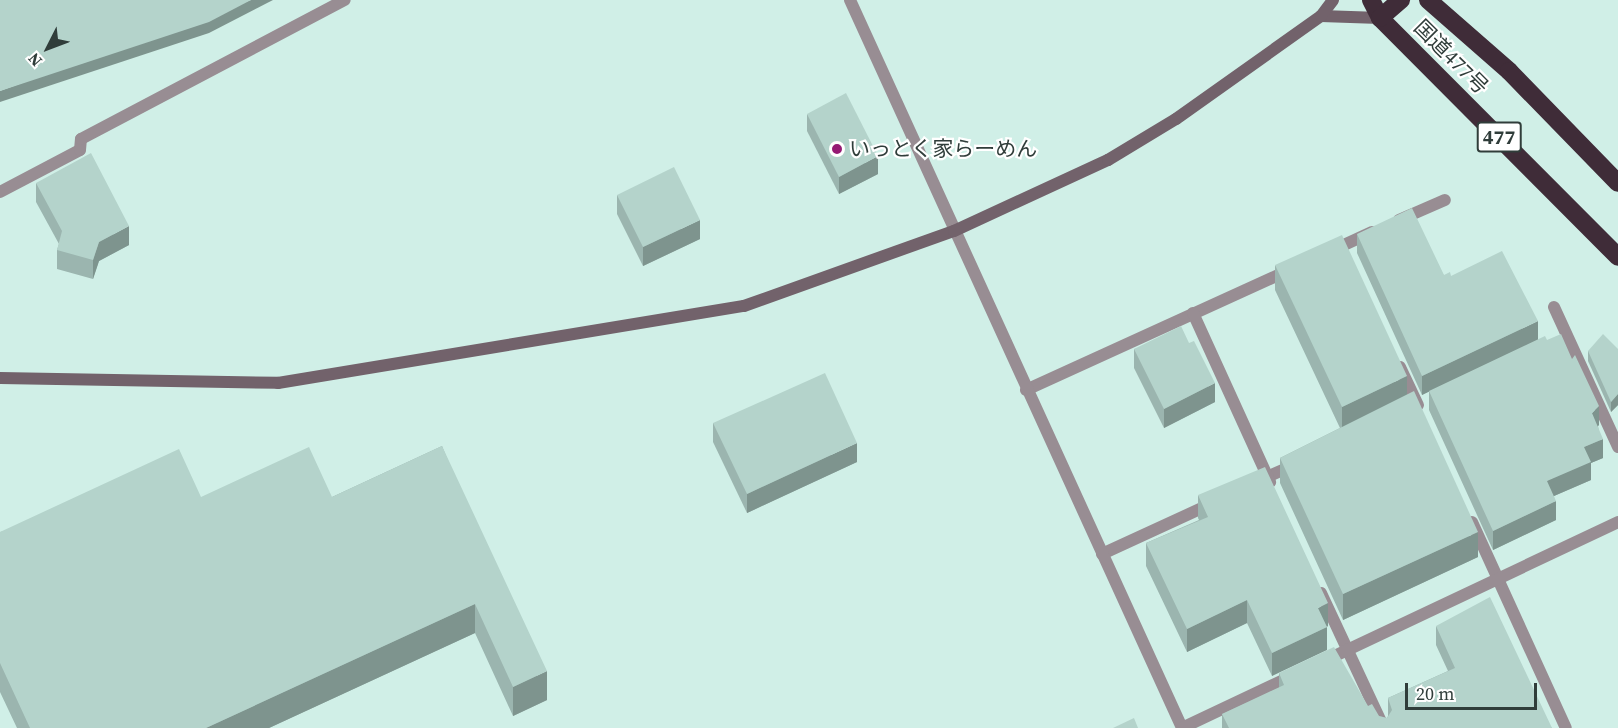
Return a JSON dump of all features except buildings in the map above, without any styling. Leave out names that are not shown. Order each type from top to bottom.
[{"type":"highway","name":"国道477号","points":[[1371,0],[1380,18],[1618,257]]},
{"type":"highway","name":"国道477号","points":[[1380,18],[1401,0]]},
{"type":"highway","name":"国道477号","points":[[1428,0],[1509,71],[1618,183]]},
{"type":"street","points":[[0,192],[80,150],[81,139],[345,0]]},
{"type":"street","points":[[850,0],[1182,728],[1618,522]]},
{"type":"street","points":[[0,378],[278,383],[744,306],[954,231],[1108,160],[1176,118],[1321,16],[1333,0]]},
{"type":"street","points":[[1321,16],[1380,18]]},
{"type":"street","points":[[1322,255],[1346,250],[1445,200]]},
{"type":"street","points":[[1026,390],[1301,265]]},
{"type":"street","points":[[1554,307],[1562,337],[1618,447]]},
{"type":"street","points":[[1193,314],[1278,498]]},
{"type":"street","points":[[1394,353],[1420,410]]},
{"type":"street","points":[[1247,486],[1311,457]]},
{"type":"street","points":[[1102,554],[1226,496]]},
{"type":"street","points":[[1468,514],[1566,728]]},
{"type":"street","points":[[1318,585],[1384,728]]},
{"type":"place","name":"いっとく家らーめん","points":[[837,149]]}]
